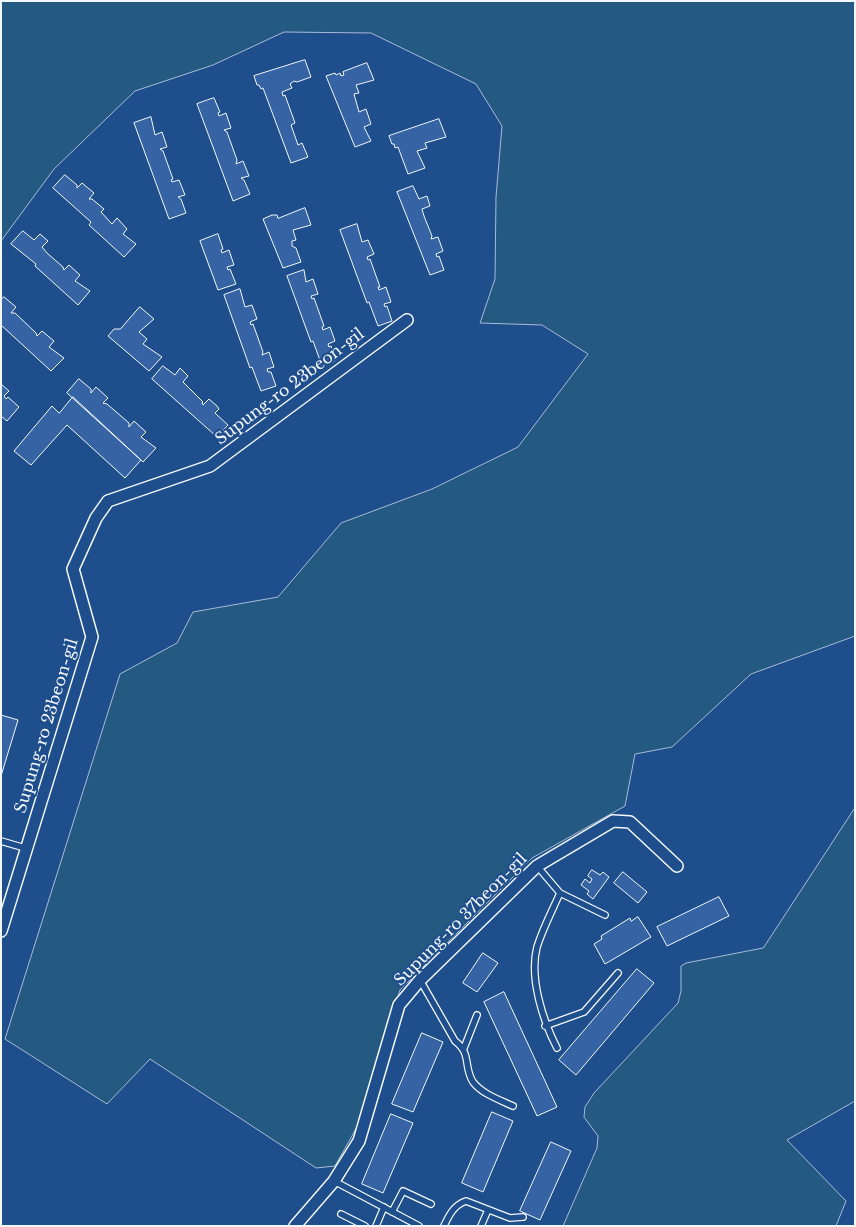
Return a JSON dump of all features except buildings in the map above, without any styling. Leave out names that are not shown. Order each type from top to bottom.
[{"type":"street","name":"Supung-ro 23beon-gil","points":[[1,931],[25,848],[92,637],[73,568],[96,518],[108,501],[210,466],[407,320]]},
{"type":"street","name":"Supung-ro 37beon-gil","points":[[295,1226],[334,1181],[361,1134],[399,1005],[420,980],[537,866],[613,820],[630,822],[677,866]]},
{"type":"lane","points":[[1,841],[25,848]]},
{"type":"lane","points":[[537,866],[560,893],[604,915]]},
{"type":"lane","points":[[557,1048],[545,1026],[538,995],[537,948],[560,893]]},
{"type":"lane","points":[[545,1026],[584,1012],[618,973]]},
{"type":"lane","points":[[420,980],[455,1040],[464,1048],[474,1082],[490,1095],[513,1106]]},
{"type":"lane","points":[[464,1048],[477,1015]]},
{"type":"lane","points":[[334,1181],[419,1226]]},
{"type":"lane","points":[[392,1212],[403,1191],[431,1204]]},
{"type":"lane","points":[[444,1226],[453,1210],[459,1204],[466,1201],[510,1218],[523,1217]]},
{"type":"lane","points":[[376,1226],[384,1207]]},
{"type":"lane","points":[[481,1226],[488,1210]]},
{"type":"lane","points":[[342,1214],[365,1226]]},
{"type":"shaded area","points":[[1,1],[855,1],[855,636],[751,674],[672,747],[635,754],[625,806],[532,858],[400,990],[357,1127],[335,1166],[316,1168],[150,1059],[107,1104],[5,1039],[120,674],[177,643],[193,612],[278,597],[341,523],[432,489],[518,447],[588,354],[542,325],[480,323],[495,279],[496,197],[502,126],[476,84],[371,33],[284,32],[213,65],[135,91],[54,169],[1,241]]},
{"type":"shaded area","points":[[855,808],[855,1101],[787,1140],[846,1201],[836,1226],[563,1226],[597,1148],[598,1136],[584,1117],[585,1107],[594,1093],[678,1003],[681,991],[681,966],[686,963],[763,948]]}]
